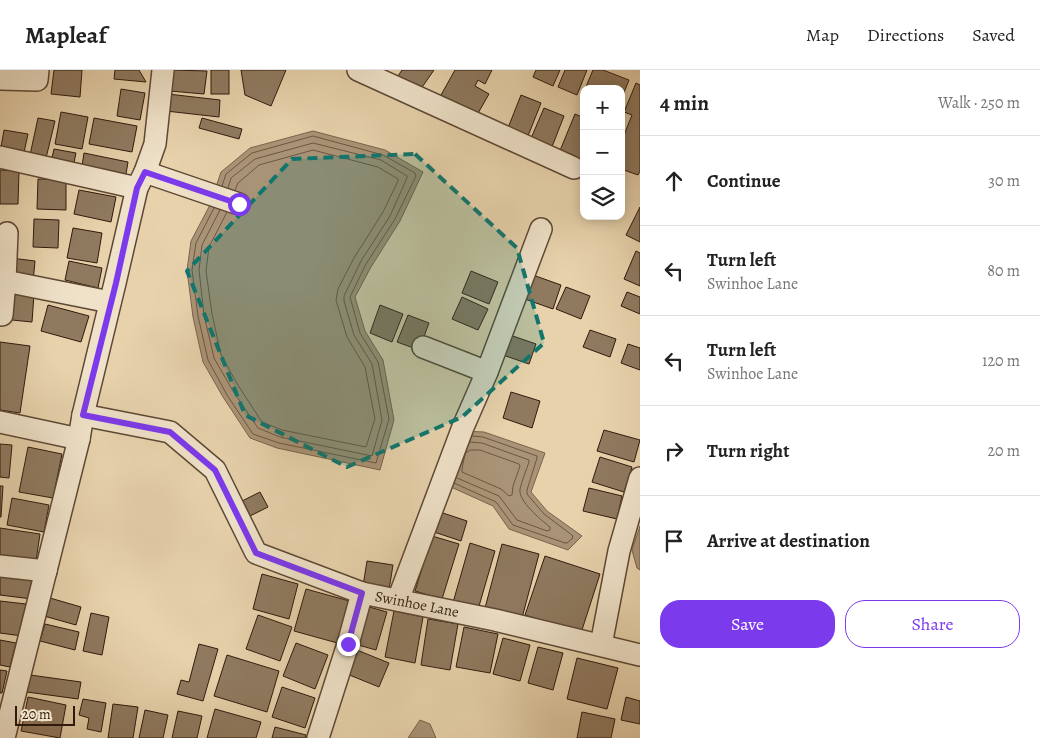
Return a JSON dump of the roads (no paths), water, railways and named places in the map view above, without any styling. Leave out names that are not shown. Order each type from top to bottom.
[{"type":"street","points":[[0,79],[37,80],[38,70]]},
{"type":"street","points":[[8,737],[7,699],[46,571],[141,180],[155,144],[163,70]]},
{"type":"street","points":[[358,70],[391,77],[574,168]]},
{"type":"street","points":[[0,157],[141,180],[239,204]]},
{"type":"street","points":[[398,600],[462,426],[487,372],[541,229]]},
{"type":"street","points":[[2,315],[7,233]]},
{"type":"street","points":[[4,281],[110,302]]},
{"type":"street","points":[[423,347],[487,372]]},
{"type":"street","name":"Swinhoe Lane","points":[[83,415],[170,432],[215,470],[256,553],[362,593],[495,620],[640,655]]},
{"type":"street","points":[[0,422],[79,439]]},
{"type":"street","points":[[601,645],[620,551],[640,478]]},
{"type":"street","points":[[0,566],[46,571]]},
{"type":"street","points":[[318,738],[362,593]]},
{"type":"water","points":[[313,131],[385,150],[423,172],[400,221],[371,267],[355,297],[365,331],[383,360],[394,420],[380,470],[277,448],[250,438],[203,362],[193,317],[187,270],[191,241],[210,205],[221,172],[250,148]]},
{"type":"water","points":[[462,431],[484,432],[545,453],[531,492],[547,511],[582,536],[568,550],[509,529],[493,506],[442,483]]},
{"type":"water","points":[[640,526],[640,570],[637,568],[632,550]]},
{"type":"water","points":[[420,720],[430,724],[436,738],[408,738]]}]
